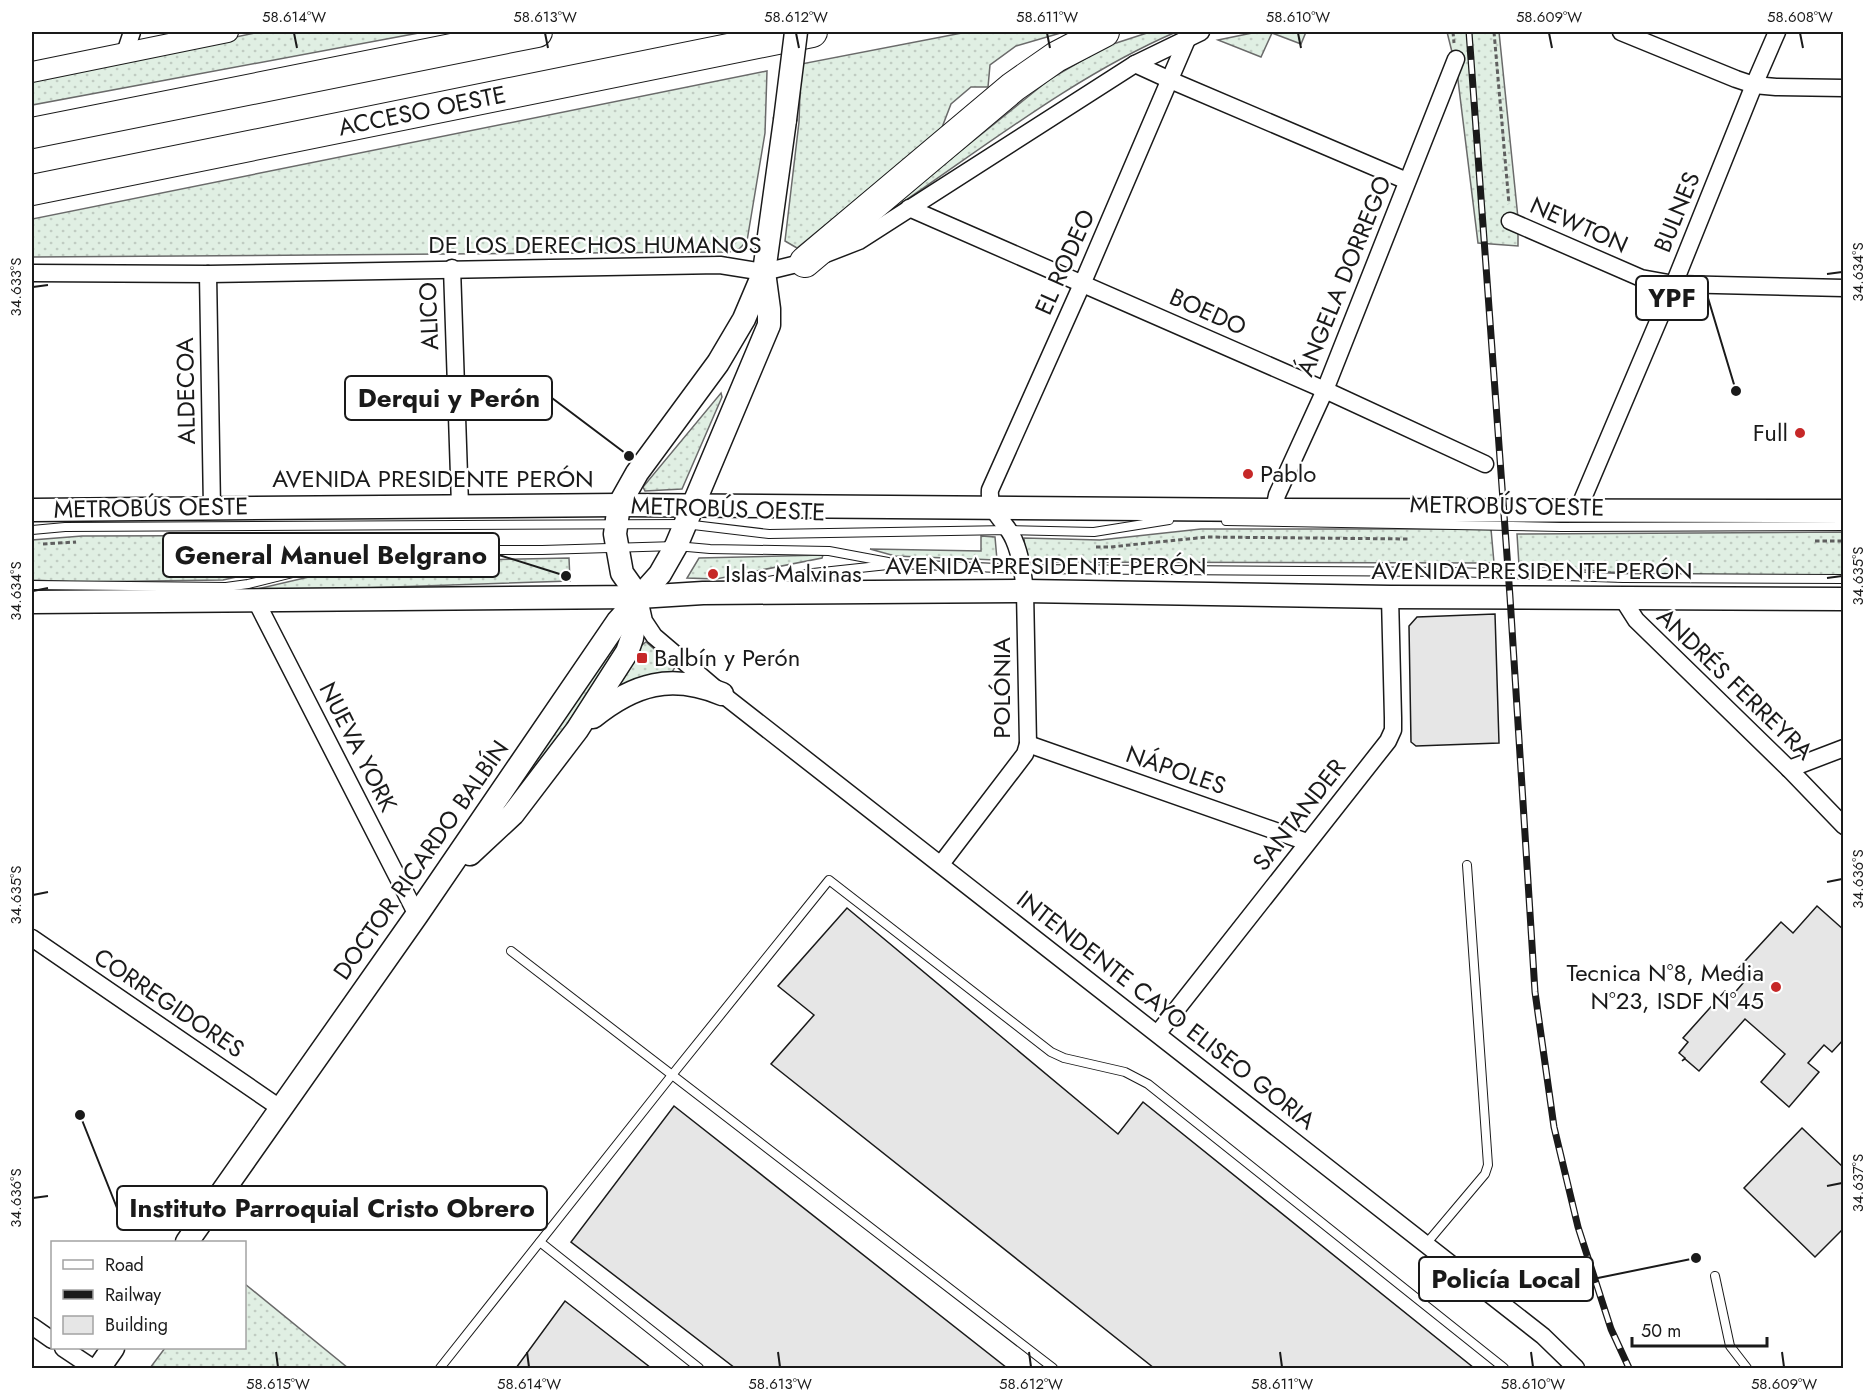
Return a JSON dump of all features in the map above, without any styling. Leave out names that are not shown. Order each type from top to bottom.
[{"type":"highway","points":[[32,133],[537,32]]},
{"type":"highway","name":"ACCESO OESTE","points":[[32,190],[812,32]]},
{"type":"highway","points":[[805,262],[1014,87],[1056,57],[1104,32]]},
{"type":"main road","points":[[440,882],[513,814],[577,730],[627,652],[632,638],[639,597],[622,573],[617,547],[618,514],[637,472],[734,339],[764,272],[796,32]]},
{"type":"main road","name":"DOCTOR RICARDO BALBÍN","points":[[188,1241],[440,882],[618,621],[660,574],[676,546],[769,325],[764,272]]},
{"type":"main road","name":"AVENIDA PRESIDENTE PERÓN","points":[[32,510],[460,505],[618,514],[991,507],[1844,511]]},
{"type":"main road","name":"AVENIDA PRESIDENTE PERÓN","points":[[32,602],[1025,591],[1390,597],[1844,599]]},
{"type":"main road","points":[[577,730],[613,700],[634,690],[683,683],[702,686],[722,694]]},
{"type":"main road","points":[[99,1368],[112,1349]]},
{"type":"street","points":[[125,53],[132,32]]},
{"type":"street","points":[[32,72],[228,32]]},
{"type":"street","points":[[1621,32],[1736,80],[1754,85],[1844,88]]},
{"type":"street","name":"BULNES","points":[[1578,510],[1777,32]]},
{"type":"street","name":"DE LOS DERECHOS HUMANOS","points":[[32,273],[208,274],[720,265],[764,272],[805,262],[859,241],[1135,64],[1195,34]]},
{"type":"street","name":"EL RODEO","points":[[991,507],[990,490],[1170,80],[1195,34]]},
{"type":"street","name":"ÁNGELA DORREGO","points":[[1274,510],[1277,495],[1325,390],[1456,59]]},
{"type":"street","points":[[1135,64],[1407,182]]},
{"type":"street","name":"BOEDO","points":[[909,208],[1083,282],[1485,464]]},
{"type":"street","name":"NEWTON","points":[[1510,221],[1641,279],[1674,284],[1844,288]]},
{"type":"street","name":"ALICO","points":[[452,268],[460,505]]},
{"type":"street","name":"ALDECOA","points":[[208,274],[212,508]]},
{"type":"street","points":[[991,507],[1010,530]]},
{"type":"street","name":"POLÓNIA","points":[[941,864],[1025,754],[1028,744],[1025,591],[1016,544],[1010,530]]},
{"type":"street","name":"INTENDENTE CAYO ELISEO GORIA","points":[[639,597],[644,621],[654,636],[722,694],[1543,1336],[1576,1368]]},
{"type":"street","name":"SANTANDER","points":[[1158,1033],[1388,741],[1393,730],[1390,597]]},
{"type":"street","name":"ANDRÉS FERREYRA","points":[[1622,598],[1636,620],[1844,826]]},
{"type":"street","name":"NUEVA YORK","points":[[256,601],[417,915]]},
{"type":"street","name":"NÁPOLES","points":[[1028,744],[1307,842]]},
{"type":"street","points":[[1789,769],[1844,748]]},
{"type":"street","name":"CORREGIDORES","points":[[32,938],[280,1108]]},
{"type":"street","points":[[32,1326],[51,1340]]},
{"type":"street","points":[[66,1349],[93,1368]]},
{"type":"lane","name":"METROBÚS OESTE","points":[[991,507],[1042,514],[1181,520]]},
{"type":"lane","name":"METROBÚS OESTE","points":[[32,530],[618,514]]},
{"type":"lane","name":"METROBÚS OESTE","points":[[689,514],[769,534],[1010,530],[1094,532],[1169,520]]},
{"type":"lane","name":"METROBÚS OESTE","points":[[1217,520],[1560,527],[1844,526]]},
{"type":"lane","name":"METROBÚS OESTE","points":[[32,585],[226,587],[248,584],[394,550],[542,550],[676,546],[710,549],[829,551],[897,564]]},
{"type":"lane","name":"METROBÚS OESTE","points":[[703,593],[813,573],[897,564],[1022,569],[1430,572],[1623,578],[1844,579]]},
{"type":"lane","points":[[1426,1244],[1485,1174],[1488,1165],[1467,865]]},
{"type":"lane","points":[[440,1368],[829,880],[1051,1052],[1064,1058],[1125,1072],[1148,1084],[1504,1368]]},
{"type":"lane","points":[[511,951],[1053,1368]]},
{"type":"lane","points":[[540,1242],[699,1368]]},
{"type":"lane","points":[[1715,1276],[1730,1346],[1747,1368]]},
{"type":"path","points":[[1494,32],[1510,221]]},
{"type":"green space","points":[[260,32],[424,32],[32,105],[32,80]]},
{"type":"green space","points":[[967,32],[1064,32],[1016,46],[990,65],[988,87],[971,87],[951,104],[941,130],[797,248],[785,241],[799,122],[801,64]]},
{"type":"green space","points":[[1150,32],[1176,32],[1101,70],[1065,92],[890,211],[887,210],[1050,79],[1107,46]]},
{"type":"green space","points":[[1257,32],[1306,32],[1301,44],[1272,33],[1261,57],[1218,40]]},
{"type":"green space","points":[[1447,32],[1499,32],[1518,218],[1518,246],[1478,243],[1457,72]]},
{"type":"green space","points":[[767,71],[765,133],[747,241],[739,249],[729,252],[32,257],[32,219]]},
{"type":"green space","points":[[721,393],[722,397],[682,489],[645,491],[643,487]]},
{"type":"green space","points":[[1201,529],[1491,529],[1494,563],[1026,562],[1024,538],[1100,540]]},
{"type":"green space","points":[[1843,532],[1843,580],[1837,581],[1611,572],[1519,565],[1517,534]]},
{"type":"green space","points":[[372,535],[366,548],[223,580],[75,582],[32,580],[32,540],[82,536]]},
{"type":"green space","points":[[981,536],[995,537],[997,560],[895,556],[870,549],[981,551]]},
{"type":"green space","points":[[433,554],[434,561],[569,558],[570,581],[244,592],[356,566]]},
{"type":"green space","points":[[823,555],[822,558],[716,579],[687,578],[699,558]]},
{"type":"green space","points":[[623,624],[620,646],[510,808],[474,839]]},
{"type":"green space","points":[[646,642],[675,667],[671,674],[611,690],[638,648]]},
{"type":"green space","points":[[246,1285],[348,1368],[150,1368],[164,1349],[246,1349]]},
{"type":"building","points":[[1495,614],[1499,743],[1416,746],[1411,742],[1409,626],[1417,617]]},
{"type":"building","points":[[1817,906],[1844,930],[1844,1039],[1832,1052],[1824,1045],[1808,1063],[1819,1072],[1789,1107],[1761,1082],[1785,1054],[1745,1019],[1699,1071],[1685,1059],[1682,1061],[1685,1058],[1679,1053],[1688,1042],[1683,1038],[1725,991],[1731,997],[1744,982],[1734,973],[1781,922],[1793,933]]},
{"type":"building","points":[[847,908],[1118,1134],[1143,1102],[1474,1368],[1154,1368],[771,1064],[814,1015],[778,986]]},
{"type":"building","points":[[674,1106],[1007,1368],[735,1368],[571,1242]]},
{"type":"building","points":[[1802,1128],[1844,1168],[1844,1228],[1815,1257],[1744,1188]]},
{"type":"building","points":[[140,1186],[175,1211],[169,1219],[158,1212],[152,1221],[127,1205]]},
{"type":"building","points":[[565,1301],[651,1368],[516,1368]]},
{"type":"railway","points":[[1469,32],[1510,597],[1535,992],[1554,1127],[1578,1227],[1611,1329],[1629,1368]]},
{"type":"place","name":"YPF","points":[[1736,391]]},
{"type":"place","name":"Full","points":[[1800,433]]},
{"type":"place","name":"Derqui y Perón","points":[[629,456]]},
{"type":"place","name":"Pablo","points":[[1248,474]]},
{"type":"place","name":"Islas Malvinas","points":[[713,574]]},
{"type":"place","name":"General Manuel Belgrano","points":[[566,576]]},
{"type":"place","name":"Balbín y Perón","points":[[642,658]]},
{"type":"place","name":"Tecnica N°8, Media N°23, ISDF N°45","points":[[1776,987]]},
{"type":"place","name":"Instituto Parroquial Cristo Obrero","points":[[80,1115]]},
{"type":"place","name":"Policía Local","points":[[1696,1258]]}]
